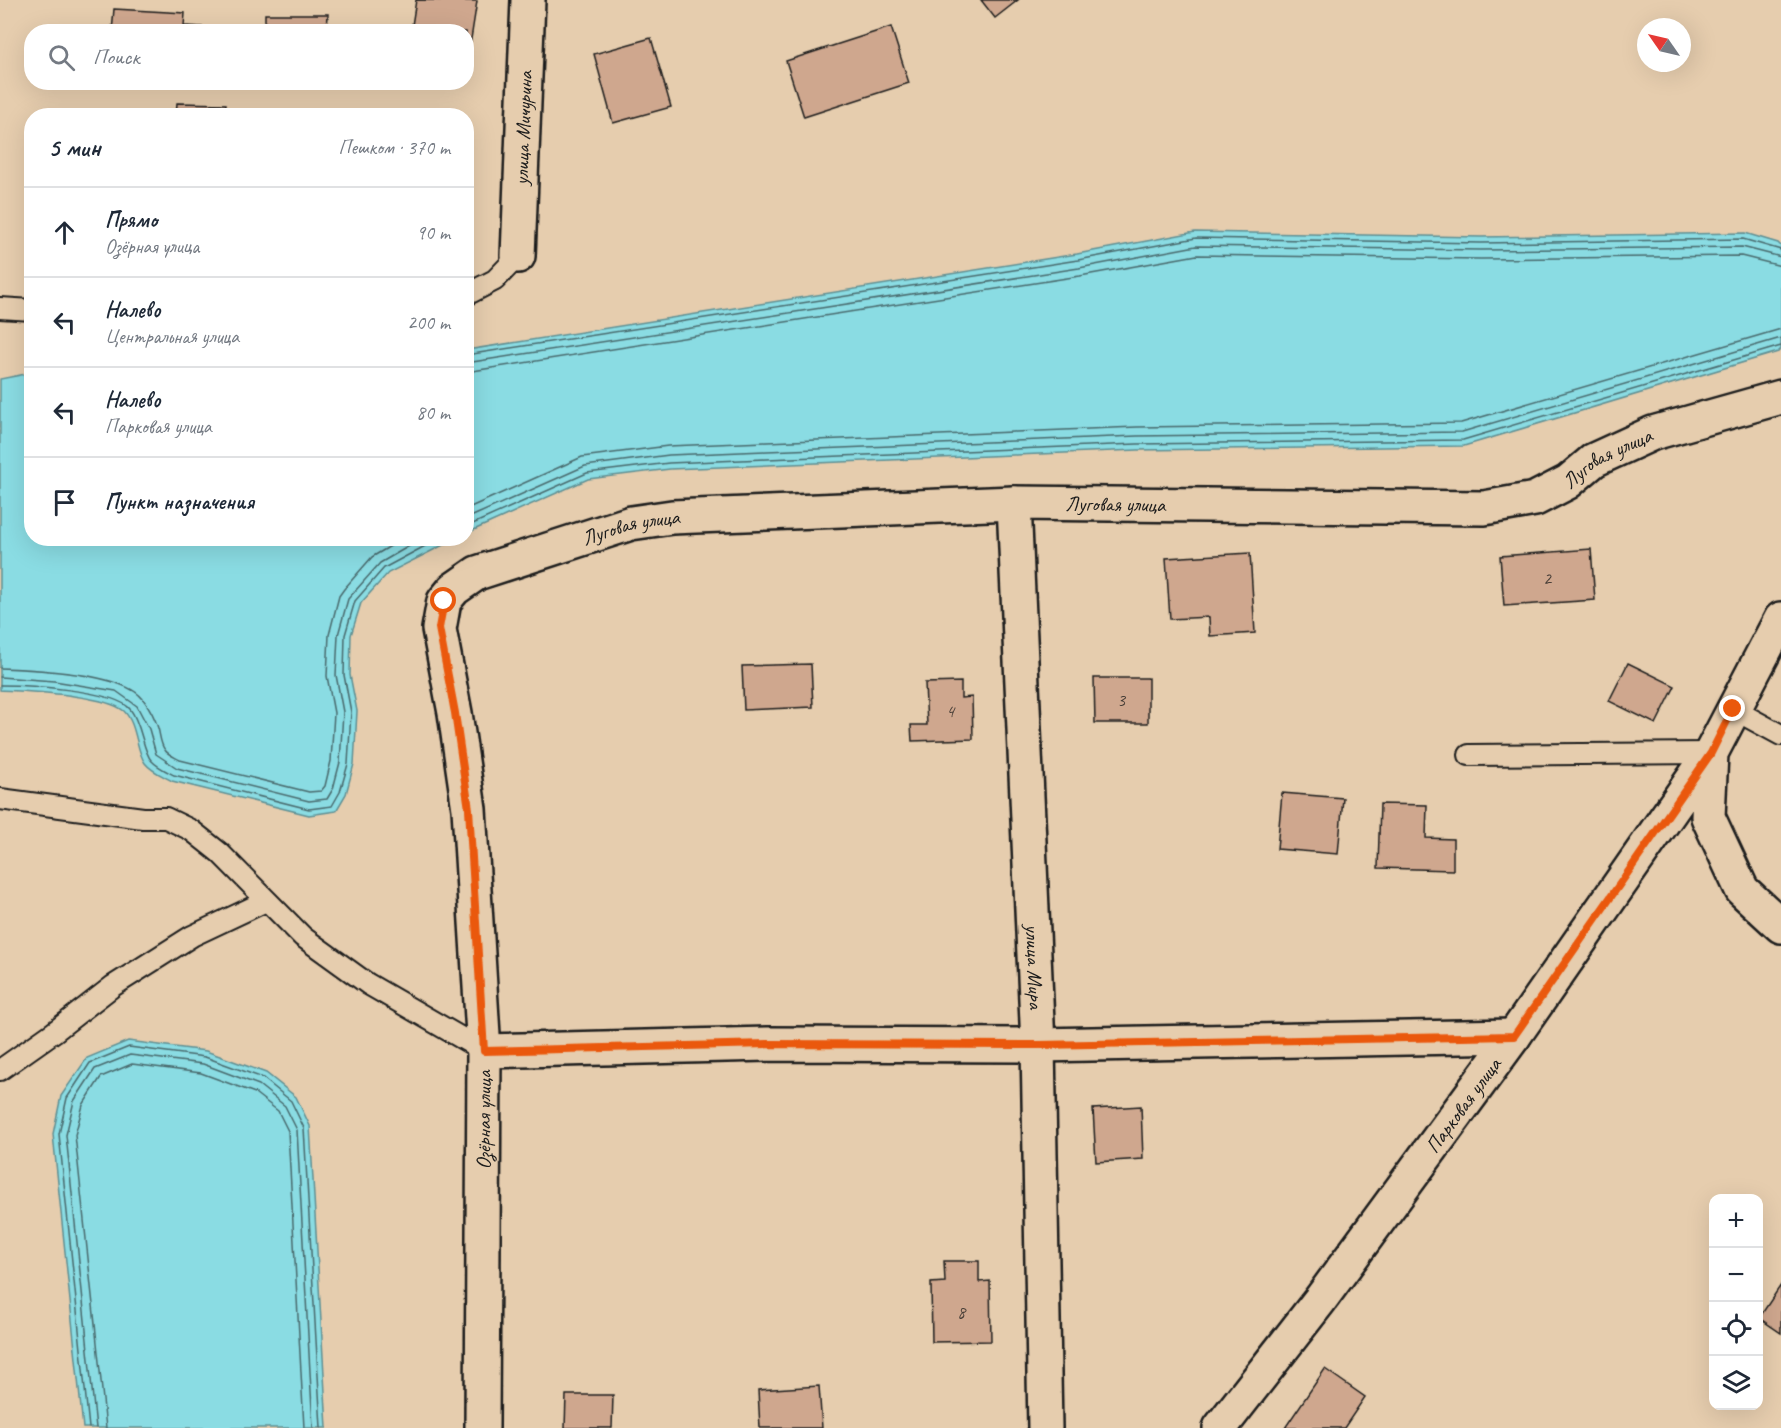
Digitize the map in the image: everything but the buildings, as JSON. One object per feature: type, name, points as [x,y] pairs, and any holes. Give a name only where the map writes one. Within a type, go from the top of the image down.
[{"type":"street","name":"улица Мичурина","points":[[518,256],[528,0]]},
{"type":"street","name":"Луговая улица","points":[[444,601],[454,589],[477,573],[631,522],[672,517],[1014,503],[1484,508],[1535,499],[1568,482],[1594,460],[1653,433],[1781,397]]},
{"type":"street","name":"улица Мира","points":[[1014,503],[1038,1045],[1045,1428]]},
{"type":"street","name":"Озёрная улица","points":[[444,601],[439,628],[455,713],[469,809],[484,1051],[482,1428]]},
{"type":"street","name":"Парковая улица","points":[[1220,1428],[1320,1300],[1514,1036],[1711,753],[1781,619]]},
{"type":"street","points":[[1711,753],[1708,817],[1742,890],[1781,926]]},
{"type":"street","points":[[484,1051],[768,1044],[1038,1045],[1514,1036]]},
{"type":"lane","points":[[474,291],[495,280],[518,256]]},
{"type":"lane","points":[[0,308],[24,310]]},
{"type":"lane","points":[[1733,709],[1781,735]]},
{"type":"lane","points":[[1469,755],[1711,753]]},
{"type":"lane","points":[[0,799],[166,819],[191,830],[219,853],[266,902],[303,936],[368,984],[484,1051]]},
{"type":"lane","points":[[0,1070],[123,979],[192,936],[266,902]]},
{"type":"water","points":[[1195,232],[1481,237],[1745,233],[1778,243],[1781,246],[1781,349],[1778,352],[1464,446],[1138,450],[670,469],[588,479],[474,530],[474,349],[1077,254]]},
{"type":"water","points":[[24,374],[24,546],[441,546],[388,573],[361,603],[351,635],[350,675],[357,711],[354,764],[346,794],[336,811],[309,815],[172,781],[145,763],[132,723],[124,711],[114,705],[83,697],[0,690],[0,379]]},
{"type":"water","points":[[128,1041],[206,1051],[266,1073],[296,1097],[310,1126],[327,1428],[83,1428],[53,1134],[61,1096],[87,1058]]},
{"type":"route","points":[[444,601],[439,628],[455,713],[469,809],[484,1051],[768,1044],[1038,1045],[1514,1036],[1711,753],[1733,709]]}]
